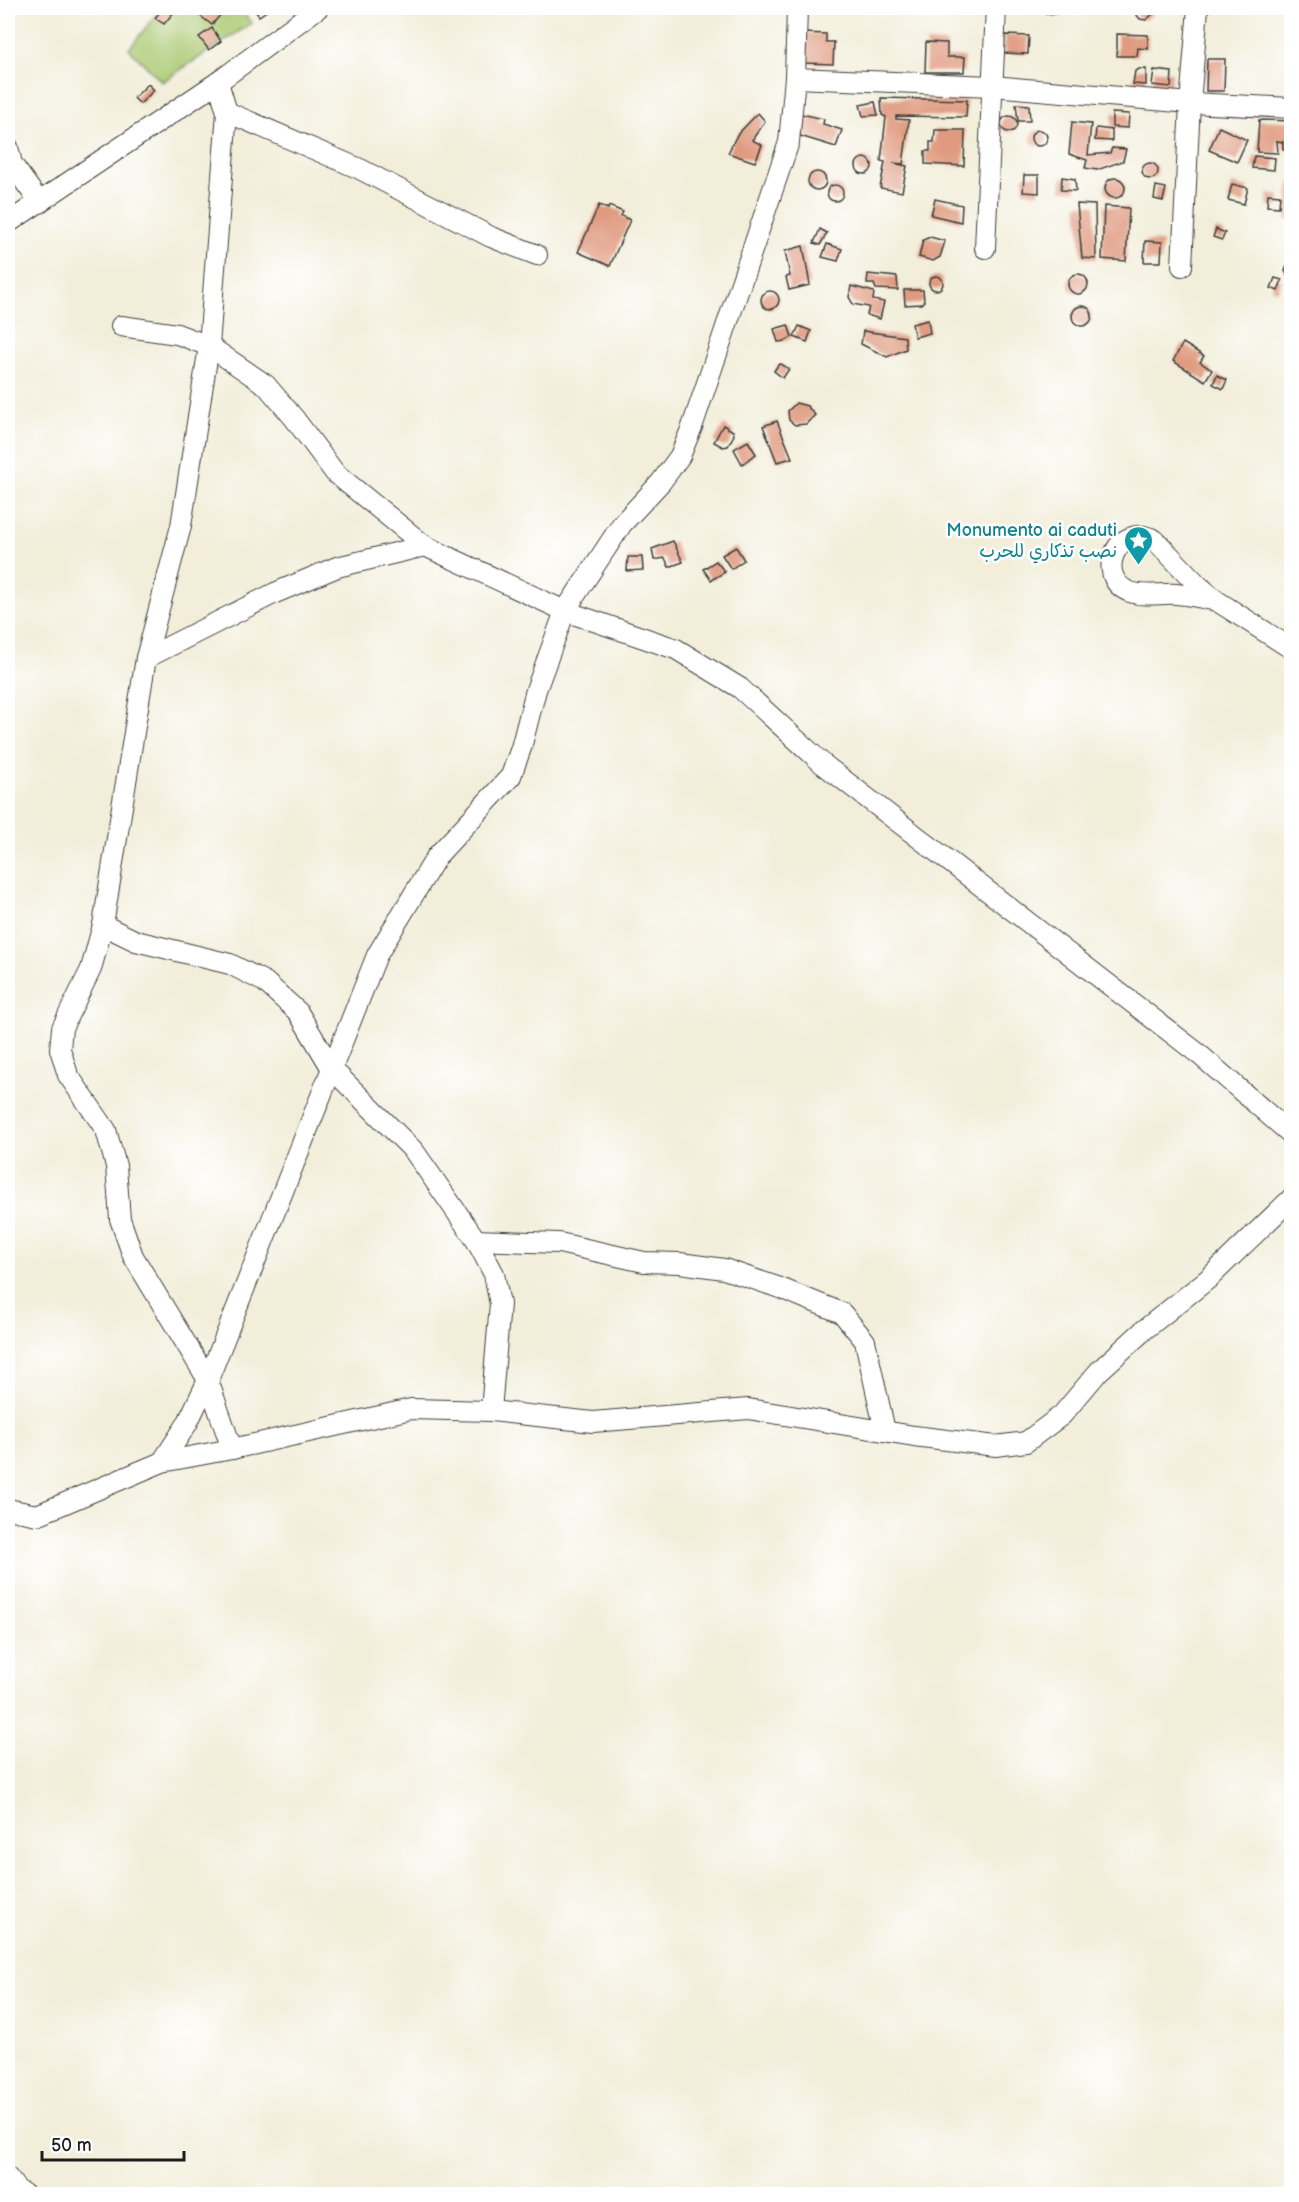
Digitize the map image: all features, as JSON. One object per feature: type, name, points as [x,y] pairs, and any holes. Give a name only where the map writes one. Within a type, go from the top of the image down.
[{"type":"street","points":[[162,1462],[187,1424],[208,1380],[377,956],[437,856],[511,776],[522,748],[536,690],[565,610],[622,524],[661,482],[680,456],[692,427],[789,142],[795,78],[797,8]]},
{"type":"street","points":[[985,248],[996,8]]},
{"type":"street","points":[[1182,266],[1190,103],[1198,8]]},
{"type":"street","points":[[8,223],[218,82],[310,10]]},
{"type":"street","points":[[795,78],[992,86],[1190,103],[1292,108]]},
{"type":"street","points":[[218,82],[227,112],[208,346],[181,526],[146,658],[103,925],[91,969],[62,1028],[60,1048],[68,1075],[106,1130],[116,1166],[120,1219],[133,1256],[208,1380],[232,1449]]},
{"type":"street","points":[[227,112],[360,169],[491,237],[537,255]]},
{"type":"street","points":[[9,158],[40,203]]},
{"type":"street","points":[[121,326],[177,334],[208,346],[266,385],[335,473],[425,546],[565,610],[676,649],[740,688],[823,764],[1200,1055],[1292,1135]]},
{"type":"street","points":[[1217,601],[1178,594],[1131,592],[1123,588],[1113,574],[1111,567],[1114,552],[1126,539],[1135,536],[1149,537],[1163,546],[1197,584],[1217,601],[1292,649]]},
{"type":"street","points":[[146,658],[275,592],[337,567],[425,546]]},
{"type":"street","points":[[103,925],[136,941],[230,964],[265,982],[298,1012],[332,1069],[414,1151],[476,1240],[494,1274],[500,1304],[491,1411]]},
{"type":"street","points":[[8,1509],[37,1515],[162,1462],[232,1449],[411,1409],[491,1411],[593,1422],[748,1408],[885,1431],[996,1446],[1026,1442],[1062,1415],[1099,1371],[1144,1330],[1208,1279],[1292,1198]]},
{"type":"street","points":[[476,1240],[559,1243],[644,1262],[680,1263],[724,1269],[842,1313],[865,1341],[885,1431]]},
{"type":"street","points":[[8,2178],[16,2189],[24,2194]]},
{"type":"green space","points":[[161,8],[238,8],[252,23],[162,82],[129,49]]},
{"type":"building","points":[[163,8],[173,13],[164,24],[155,18]]},
{"type":"building","points":[[190,8],[223,8],[225,9],[212,25]]},
{"type":"building","points":[[253,8],[271,8],[259,16]]},
{"type":"building","points":[[1042,8],[1061,8],[1058,13],[1051,15],[1045,13]]},
{"type":"building","points":[[1082,8],[1101,8],[1097,13],[1090,14],[1084,12]]},
{"type":"building","points":[[1136,8],[1152,8],[1153,14],[1146,20],[1140,19],[1136,14]]},
{"type":"building","points":[[212,28],[221,41],[209,50],[199,37]]},
{"type":"building","points":[[804,33],[826,34],[826,42],[834,42],[833,64],[803,63]]},
{"type":"building","points":[[1117,34],[1148,35],[1148,49],[1138,48],[1137,56],[1117,56]]},
{"type":"building","points":[[1005,35],[1029,36],[1028,54],[1004,53]]},
{"type":"building","points":[[926,42],[947,43],[947,57],[965,57],[964,72],[925,72]]},
{"type":"building","points":[[1207,59],[1225,59],[1224,91],[1206,91]]},
{"type":"building","points":[[1146,69],[1146,85],[1133,84],[1135,71]]},
{"type":"building","points":[[1154,70],[1172,72],[1171,87],[1152,85]]},
{"type":"building","points":[[148,84],[154,90],[140,104],[134,98]]},
{"type":"building","points":[[881,98],[967,100],[966,117],[896,116],[896,119],[909,120],[903,164],[893,163],[907,166],[902,192],[880,188],[885,162],[881,161],[886,117],[882,115]]},
{"type":"building","points":[[875,102],[878,115],[863,116],[860,105]]},
{"type":"building","points":[[1016,104],[1029,105],[1030,121],[1018,121]]},
{"type":"building","points":[[758,113],[765,121],[752,140],[762,145],[755,162],[728,153],[737,135]]},
{"type":"building","points":[[1112,113],[1129,114],[1128,128],[1112,127]]},
{"type":"building","points":[[801,114],[824,119],[823,124],[842,130],[836,147],[800,136]]},
{"type":"building","points":[[1009,116],[1017,124],[1009,132],[1001,124]]},
{"type":"building","points":[[1259,120],[1292,121],[1292,149],[1283,149],[1283,142],[1277,141],[1278,153],[1257,152]]},
{"type":"building","points":[[1072,122],[1091,124],[1088,155],[1110,153],[1112,148],[1126,149],[1123,161],[1097,170],[1085,168],[1087,160],[1069,154]]},
{"type":"building","points":[[1219,127],[1247,140],[1237,162],[1209,150]]},
{"type":"building","points":[[1096,128],[1112,130],[1112,141],[1095,140]]},
{"type":"building","points":[[935,130],[965,130],[964,166],[925,164],[925,151],[930,151],[930,142],[934,142]]},
{"type":"building","points":[[1039,130],[1045,132],[1047,138],[1045,144],[1039,146],[1033,144],[1031,138],[1033,132]]},
{"type":"building","points":[[1254,156],[1275,158],[1274,170],[1252,168]]},
{"type":"building","points":[[861,158],[867,158],[872,166],[870,172],[861,174],[856,169],[856,163]]},
{"type":"building","points":[[1147,163],[1153,163],[1158,171],[1156,177],[1147,179],[1142,174],[1142,168]]},
{"type":"building","points":[[817,172],[823,175],[826,181],[823,187],[817,190],[811,187],[808,181],[811,175]]},
{"type":"building","points":[[1024,175],[1039,175],[1039,193],[1023,192]]},
{"type":"building","points":[[1062,177],[1075,179],[1076,191],[1061,190]]},
{"type":"building","points":[[1111,178],[1119,178],[1125,184],[1125,192],[1119,198],[1111,198],[1105,192],[1105,184]]},
{"type":"building","points":[[1290,179],[1292,179],[1292,220],[1286,220]]},
{"type":"building","points":[[1232,184],[1248,188],[1244,204],[1228,200]]},
{"type":"building","points":[[835,185],[841,187],[843,193],[841,199],[835,201],[829,199],[827,193],[829,187]]},
{"type":"building","points":[[1156,186],[1166,188],[1163,201],[1154,199]]},
{"type":"building","points":[[1268,194],[1280,195],[1279,207],[1267,206]]},
{"type":"building","points":[[935,199],[962,205],[961,222],[931,215]]},
{"type":"building","points":[[1077,204],[1095,205],[1096,259],[1082,258]]},
{"type":"building","points":[[599,205],[608,209],[609,206],[623,212],[621,216],[630,220],[610,266],[578,252]]},
{"type":"building","points":[[1104,206],[1129,208],[1126,261],[1102,259]]},
{"type":"building","points":[[820,229],[827,233],[820,245],[814,243]]},
{"type":"building","points":[[1216,229],[1225,233],[1222,240],[1213,237]]},
{"type":"building","points":[[930,237],[945,241],[940,257],[933,261],[919,257],[923,240]]},
{"type":"building","points":[[1145,241],[1162,242],[1161,262],[1144,262]]},
{"type":"building","points":[[827,244],[842,249],[838,261],[822,257]]},
{"type":"building","points":[[803,246],[810,285],[789,290],[786,277],[790,276],[785,251]]},
{"type":"building","points":[[1292,264],[1292,278],[1285,271],[1287,266]]},
{"type":"building","points":[[868,274],[897,277],[898,290],[876,289],[874,284],[867,284]]},
{"type":"building","points":[[1078,274],[1085,277],[1088,284],[1085,291],[1078,294],[1071,291],[1068,284],[1071,277]]},
{"type":"building","points":[[936,276],[941,278],[943,283],[941,288],[936,290],[931,288],[929,283],[931,278]]},
{"type":"building","points":[[1275,278],[1282,280],[1278,291],[1271,288]]},
{"type":"building","points":[[851,286],[874,292],[873,300],[884,302],[880,319],[867,315],[869,307],[853,304],[849,297]]},
{"type":"building","points":[[904,290],[923,290],[924,301],[921,304],[905,305]]},
{"type":"building","points":[[766,291],[774,291],[779,296],[777,307],[766,309],[761,304],[761,296]]},
{"type":"building","points":[[1078,306],[1086,306],[1092,312],[1092,320],[1086,326],[1078,326],[1072,320],[1072,312]]},
{"type":"building","points":[[928,320],[930,333],[915,337],[912,324]]},
{"type":"building","points":[[788,325],[792,337],[778,342],[774,329]]},
{"type":"building","points":[[799,326],[811,331],[807,342],[794,337]]},
{"type":"building","points":[[863,331],[905,337],[906,349],[887,357],[861,344]]},
{"type":"building","points":[[1183,343],[1204,356],[1200,362],[1212,370],[1205,381],[1173,361]]},
{"type":"building","points":[[781,364],[789,369],[783,378],[774,371]]},
{"type":"building","points":[[1217,375],[1227,380],[1223,389],[1213,384]]},
{"type":"building","points":[[796,403],[807,406],[815,415],[806,424],[795,425],[789,420],[788,411]]},
{"type":"building","points":[[777,421],[792,458],[777,462],[763,426]]},
{"type":"building","points":[[723,425],[733,431],[734,435],[728,446],[723,447],[714,442]]},
{"type":"building","points":[[748,441],[756,454],[742,464],[734,449]]},
{"type":"building","points":[[673,541],[683,562],[669,567],[665,558],[654,560],[652,549]]},
{"type":"building","points":[[736,547],[744,560],[731,569],[722,555]]},
{"type":"building","points":[[628,557],[642,557],[643,570],[627,571]]},
{"type":"building","points":[[716,561],[725,572],[711,580],[703,569]]},
{"type":"place","name":"Monumento ai caduti نصب تذكاري للحرب","points":[[1138,566]]}]
